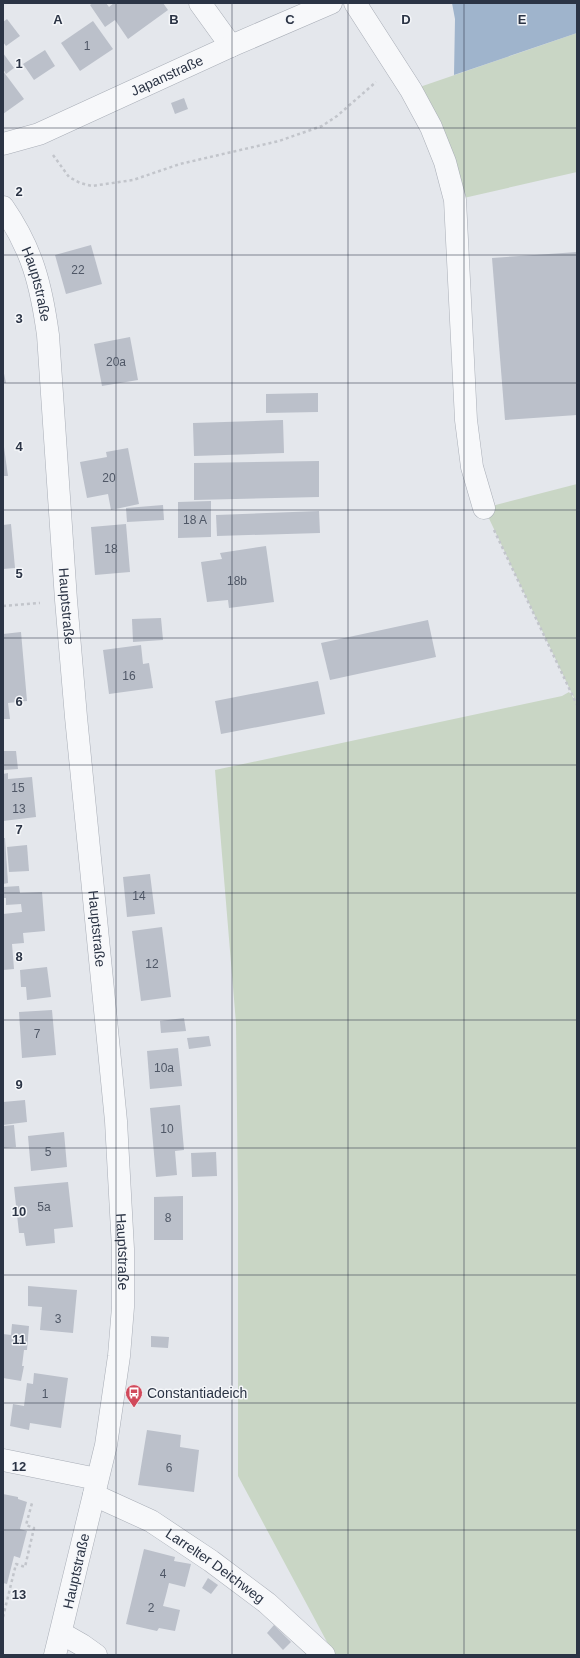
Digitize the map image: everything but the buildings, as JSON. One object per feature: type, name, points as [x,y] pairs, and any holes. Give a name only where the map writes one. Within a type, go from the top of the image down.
[{"type":"street","points":[[200,3],[231,46]]},
{"type":"street","name":"Japanstraße","points":[[3,144],[39,134],[231,46],[331,3]]},
{"type":"street","points":[[355,3],[411,90],[431,127],[445,162],[455,200],[466,420],[472,467],[484,508]]},
{"type":"street","name":"Hauptstraße","points":[[3,207],[15,224],[32,259],[44,302],[66,600],[116,1121],[123,1249],[123,1307],[119,1356],[106,1445],[55,1655]]},
{"type":"street","name":"Larrelter Deichweg","points":[[3,1460],[95,1487],[151,1521],[211,1561],[267,1602],[324,1655]]},
{"type":"street","points":[[61,1633],[82,1644],[96,1655]]},
{"type":"path","points":[[39,134],[69,177],[80,183],[92,186],[133,180],[180,164],[278,140],[322,126],[337,116],[395,66]]},
{"type":"path","points":[[484,508],[577,705]]},
{"type":"path","points":[[3,606],[66,600]]},
{"type":"path","points":[[3,1617],[16,1564],[25,1567],[34,1528],[26,1525],[32,1503]]},
{"type":"green space","points":[[577,33],[577,172],[455,200],[411,90]]},
{"type":"green space","points":[[577,484],[577,1655],[334,1655],[238,1476],[238,1202],[236,1023],[215,770],[562,696],[569,692],[575,700],[484,508]]},
{"type":"water","points":[[452,3],[577,3],[577,33],[454,75],[455,19]]},
{"type":"place","name":"Constantiadeich","points":[[134,1408]]}]
